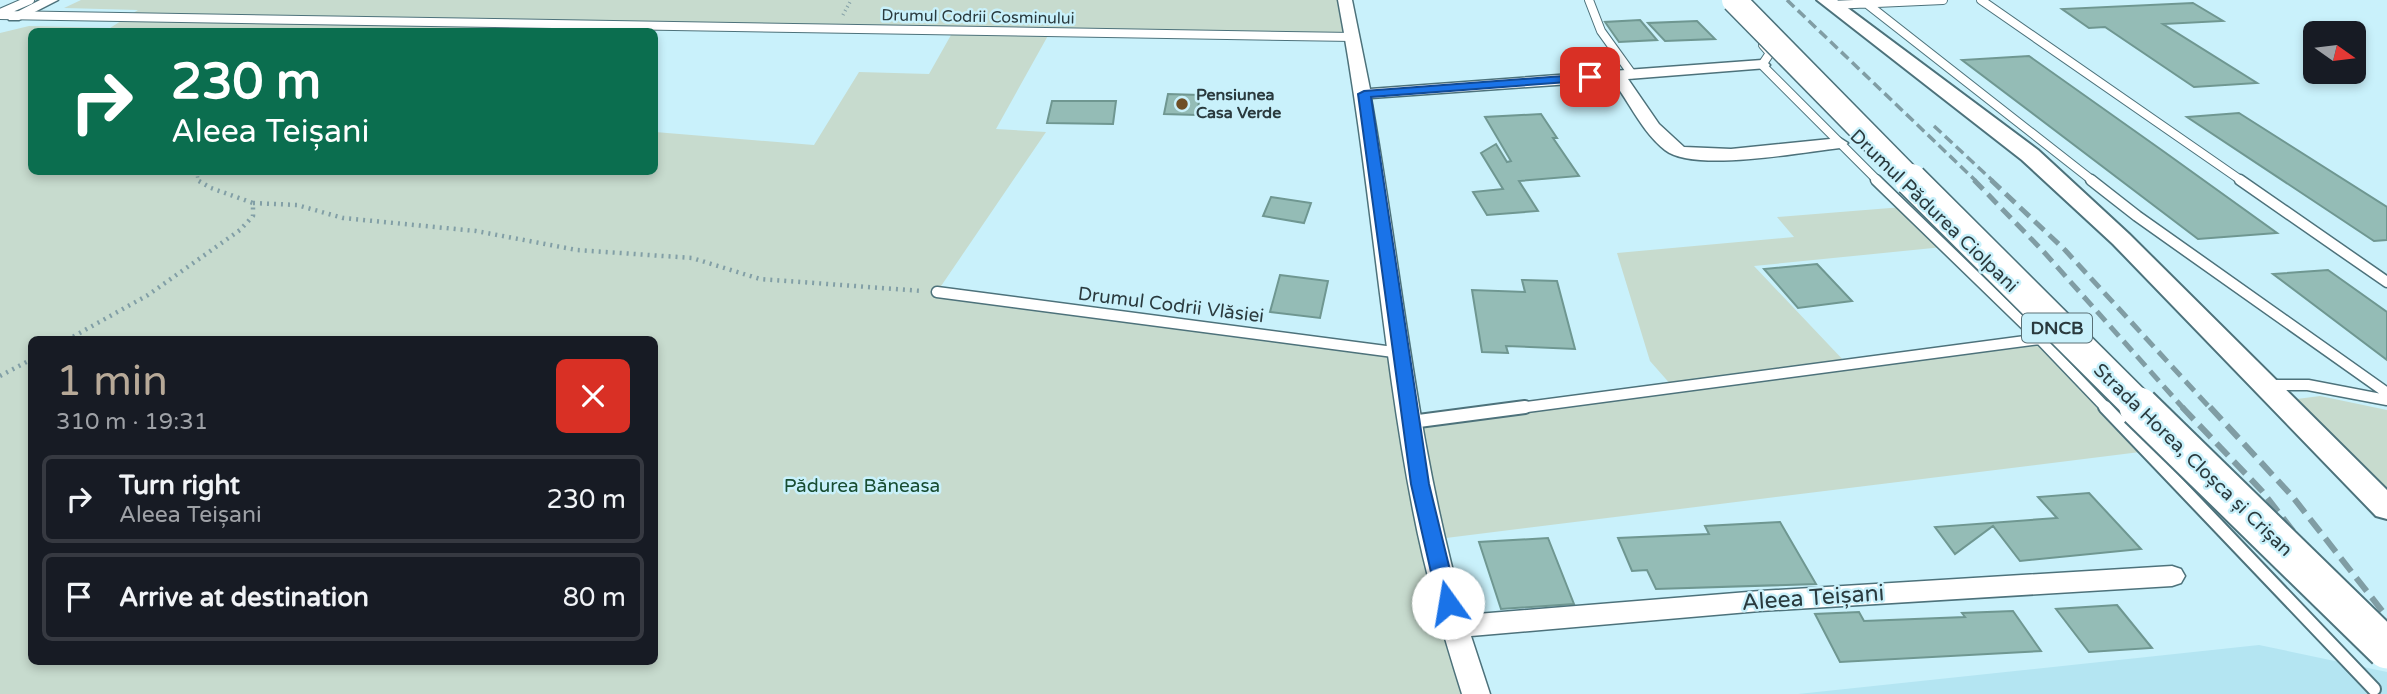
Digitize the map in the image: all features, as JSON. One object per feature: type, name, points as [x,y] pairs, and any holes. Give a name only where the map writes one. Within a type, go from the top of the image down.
[{"type":"main road","name":"Strada Horea, Cloșca și Crișan","points":[[1734,0],[2017,288],[2387,649]]},
{"type":"main road","name":"Strada Horea, Cloșca și Crișan","points":[[1754,0],[2043,287],[2387,617]]},
{"type":"street","points":[[3,17],[51,0]]},
{"type":"street","points":[[1345,0],[1364,94],[1420,484],[1454,627],[1476,694]]},
{"type":"street","points":[[1829,3],[1957,97],[2030,155],[2121,239],[2387,508]]},
{"type":"street","points":[[1364,94],[1762,65]]},
{"type":"street","points":[[1625,75],[1665,142],[1678,152],[1709,156],[1840,144]]},
{"type":"street","name":"Aleea Teișani","points":[[1454,627],[1760,601],[2172,576]]},
{"type":"lane","points":[[3,17],[30,0]]},
{"type":"lane","points":[[1589,0],[1601,31],[1625,75]]},
{"type":"lane","points":[[1720,0],[1770,53],[1762,65]]},
{"type":"lane","points":[[1829,3],[1943,0]]},
{"type":"lane","points":[[1980,0],[2387,282]]},
{"type":"lane","points":[[1866,3],[2137,216],[2387,393]]},
{"type":"lane","name":"Drumul Codrii Cosminului","points":[[3,17],[1353,37]]},
{"type":"lane","name":"Drumul Pădurea Ciolpani","points":[[1762,65],[1943,247],[2040,339],[2374,689]]},
{"type":"lane","name":"Drumul Codrii Vlăsiei","points":[[937,292],[1401,353]]},
{"type":"lane","points":[[1411,422],[2040,339]]},
{"type":"lane","points":[[2264,385],[2308,385],[2387,400]]},
{"type":"path","points":[[197,175],[197,181],[212,191],[240,196],[253,203],[298,205],[343,218],[476,231],[577,250],[692,258],[760,279],[937,292]]},
{"type":"path","points":[[74,336],[148,295],[240,230],[253,216],[253,203]]},
{"type":"path","points":[[0,376],[28,361]]},
{"type":"shaded area","points":[[2259,645],[2387,672],[2387,694],[1798,694]]},
{"type":"green space","name":"Pădurea Băneasa","points":[[81,0],[1345,0],[1353,37],[1050,32],[996,129],[1046,132],[937,292],[1401,353],[1478,694],[0,694],[0,33],[29,26],[110,28],[138,10],[64,8]]},
{"type":"green space","points":[[1903,207],[1943,247],[1754,266],[1846,363],[2040,339],[2148,451],[1446,538],[1422,420],[1672,386],[1650,361],[1617,253],[1794,237],[1777,217]]},
{"type":"green space","points":[[2320,396],[2387,410],[2387,490],[2297,399]]},
{"type":"building","points":[[2193,3],[2223,21],[2163,24],[2257,83],[2194,87],[2105,27],[2089,28],[2062,9]]},
{"type":"building","points":[[1640,20],[1657,40],[1619,42],[1605,22]]},
{"type":"building","points":[[1697,21],[1715,39],[1665,41],[1648,23]]},
{"type":"building","points":[[2029,56],[2277,233],[2198,239],[1962,60]]},
{"type":"building","name":"Pensiunea Casa Verde","points":[[1168,94],[1200,95],[1197,115],[1164,114]]},
{"type":"building","points":[[1052,101],[1116,101],[1113,124],[1047,123]]},
{"type":"building","points":[[2239,113],[2387,207],[2387,240],[2374,241],[2187,117]]},
{"type":"building","points":[[1541,114],[1557,138],[1553,138],[1579,176],[1519,181],[1538,211],[1487,215],[1473,192],[1503,189],[1481,153],[1496,144],[1507,162],[1511,161],[1485,117]]},
{"type":"building","points":[[1271,197],[1311,203],[1304,223],[1263,216]]},
{"type":"building","points":[[1817,264],[1852,301],[1798,308],[1764,269]]},
{"type":"building","points":[[2328,270],[2387,312],[2387,360],[2273,274]]},
{"type":"building","points":[[1280,275],[1328,281],[1320,318],[1270,312]]},
{"type":"building","points":[[1522,280],[1557,281],[1575,349],[1506,346],[1508,353],[1482,352],[1472,290],[1525,292]]},
{"type":"building","points":[[2089,493],[2141,549],[2020,561],[1993,526],[1955,554],[1935,527],[2057,518],[2038,497]]},
{"type":"building","points":[[1780,522],[1816,584],[1656,589],[1647,570],[1632,571],[1618,538],[1709,534],[1705,526]]},
{"type":"building","points":[[1548,538],[1574,604],[1501,609],[1479,542]]},
{"type":"building","points":[[2117,605],[2152,648],[2089,652],[2056,609]]},
{"type":"building","points":[[2013,611],[2041,651],[1840,662],[1815,614],[1859,612],[1864,621],[1965,617],[1962,613]]},
{"type":"railway","points":[[1787,0],[1976,181]]},
{"type":"railway","points":[[1934,126],[1993,181]]},
{"type":"railway","points":[[1974,180],[2043,251],[2184,409]]},
{"type":"railway","points":[[1991,180],[2065,250],[2211,409]]},
{"type":"railway","points":[[2182,407],[2262,491],[2387,652]]},
{"type":"railway","points":[[2210,407],[2292,496],[2387,617]]},
{"type":"place","name":"Pensiunea Casa Verde","points":[[1182,104]]},
{"type":"route","points":[[1448,603],[1420,484],[1364,94],[1590,77]]}]
